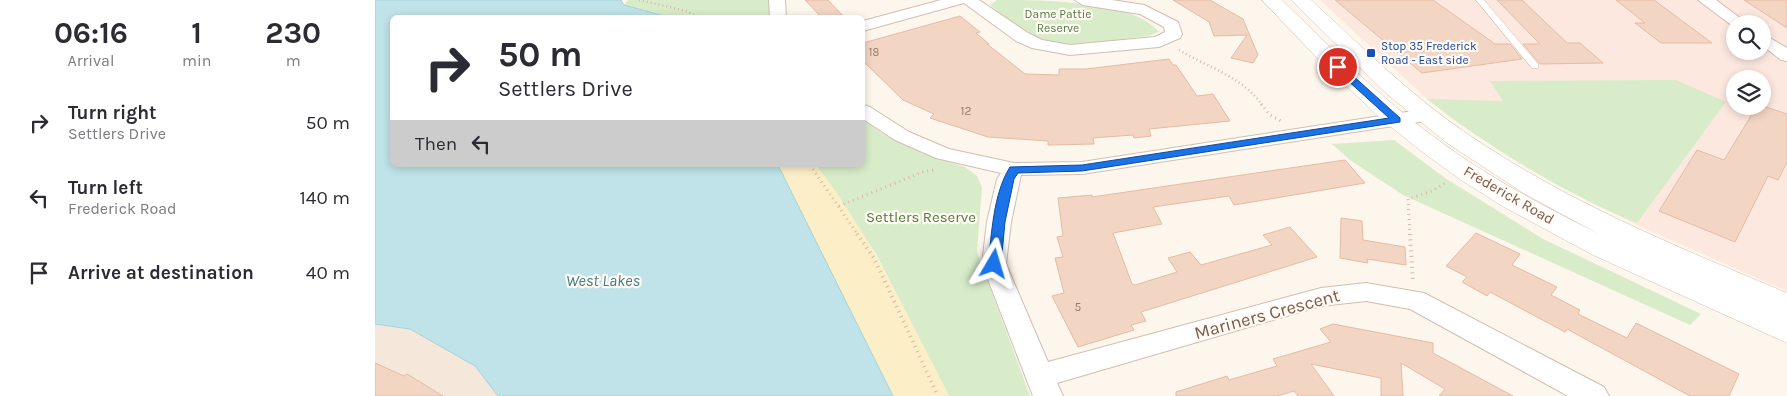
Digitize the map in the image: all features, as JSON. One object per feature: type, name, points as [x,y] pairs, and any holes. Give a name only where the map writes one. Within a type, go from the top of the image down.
[{"type":"main road","name":"Frederick Road","points":[[1271,0],[1338,67],[1396,120],[1459,166],[1522,204],[1641,264],[1787,330]]},
{"type":"main road","name":"Frederick Road","points":[[1300,0],[1426,115],[1482,155],[1544,193],[1619,232],[1787,306]]},
{"type":"street","points":[[777,0],[777,15]]},
{"type":"street","points":[[865,25],[959,0]]},
{"type":"street","points":[[969,0],[1022,37],[1038,44],[1062,49],[1070,50],[1163,40],[1175,34],[1172,25],[1144,10],[1083,0]]},
{"type":"street","points":[[1707,0],[1728,15]]},
{"type":"street","points":[[1771,45],[1787,56]]},
{"type":"street","points":[[865,111],[902,136],[943,154],[1014,170],[1082,168],[1426,115]]},
{"type":"street","name":"Mariners Crescent","points":[[1014,170],[1008,179],[999,222],[994,264],[1044,386],[1342,292],[1366,292],[1415,300],[1594,396]]},
{"type":"lane","points":[[1480,0],[1535,66]]},
{"type":"path","points":[[639,0],[646,4],[689,12],[695,15]]},
{"type":"path","points":[[1163,40],[1222,72],[1254,95],[1265,112],[1307,134]]},
{"type":"path","points":[[811,167],[874,258],[938,396]]},
{"type":"path","points":[[839,206],[873,194],[925,171],[940,169]]},
{"type":"path","points":[[1415,300],[1408,199],[1432,191],[1452,179]]},
{"type":"shaded area","points":[[1320,0],[1787,0],[1787,291],[1637,225],[1528,168],[1456,122],[1427,99]]},
{"type":"shaded area","points":[[375,324],[410,329],[475,366],[498,396],[375,396]]},
{"type":"green space","points":[[628,0],[770,0],[770,15],[662,15],[624,5]]},
{"type":"green space","name":"Dame Pattie Reserve","points":[[997,0],[1036,0],[1107,8],[1147,21],[1159,32],[1148,36],[1088,44],[1058,43],[1030,35],[1020,29],[990,5]]},
{"type":"green space","points":[[1676,80],[1726,102],[1637,223],[1581,197],[1527,168],[1476,135],[1427,99],[1503,101],[1490,81]]},
{"type":"green space","name":"Settlers Reserve","points":[[865,120],[882,133],[926,155],[965,167],[977,176],[982,187],[977,252],[1030,396],[949,396],[876,254],[817,167],[865,167]]},
{"type":"green space","points":[[1394,140],[1445,178],[1543,239],[1701,314],[1690,325],[1403,195],[1350,160],[1332,144]]},
{"type":"sand","points":[[779,167],[817,167],[854,220],[888,277],[949,396],[893,396]]},
{"type":"water","name":"West Lakes","points":[[375,0],[621,0],[624,5],[661,15],[390,15],[390,167],[779,167],[893,396],[498,396],[475,366],[410,329],[375,324]]},
{"type":"building","points":[[805,0],[828,0],[842,15],[819,15]]},
{"type":"building","points":[[1173,0],[1210,0],[1243,19],[1258,55],[1253,63],[1231,58],[1247,35],[1214,36],[1209,22]]},
{"type":"building","points":[[1335,0],[1433,0],[1495,44],[1510,44],[1522,59],[1422,73]]},
{"type":"building","points":[[1497,0],[1522,0],[1567,43],[1580,43],[1603,63],[1540,64],[1523,44],[1540,44]]},
{"type":"building","points":[[1616,0],[1654,0],[1712,43],[1661,43],[1635,23],[1645,23]]},
{"type":"building","points":[[1744,0],[1787,0],[1787,28],[1771,18],[1771,15],[1767,15]]},
{"type":"building","points":[[960,16],[980,32],[976,33],[989,44],[987,44],[1025,74],[1059,75],[1059,69],[1086,69],[1169,59],[1173,65],[1176,65],[1197,96],[1213,94],[1230,121],[1149,129],[1151,136],[1134,138],[1133,135],[1093,138],[1094,144],[1048,145],[1048,141],[988,137],[930,118],[934,114],[903,100],[865,63],[865,42]]},
{"type":"building","points":[[1771,109],[1787,114],[1787,162],[1778,180],[1768,176],[1735,242],[1659,211],[1697,150],[1724,160],[1752,115],[1771,115]]},
{"type":"building","points":[[1345,160],[1365,183],[1234,205],[1229,196],[1153,207],[1162,224],[1113,233],[1132,284],[1135,285],[1177,272],[1168,258],[1190,252],[1201,265],[1272,245],[1263,235],[1290,227],[1317,257],[1141,312],[1146,321],[1131,325],[1134,330],[1078,347],[1052,296],[1064,293],[1055,258],[1063,257],[1057,237],[1063,236],[1058,198],[1092,195],[1092,197]]},
{"type":"building","points":[[1341,218],[1362,221],[1363,240],[1405,247],[1406,265],[1367,259],[1368,263],[1340,258]]},
{"type":"building","points":[[1476,233],[1520,254],[1512,265],[1557,287],[1551,295],[1580,310],[1578,314],[1627,338],[1636,323],[1739,374],[1729,396],[1690,396],[1567,329],[1565,332],[1490,292],[1487,296],[1462,282],[1467,277],[1446,266]]},
{"type":"building","points":[[1333,324],[1433,343],[1433,353],[1513,396],[1439,396],[1445,389],[1401,363],[1403,396],[1381,396],[1381,378],[1311,364],[1334,396],[1298,396],[1294,391],[1277,396],[1176,396],[1176,392],[1227,376],[1229,380],[1277,366],[1273,359],[1331,342],[1320,329]]},
{"type":"building","points":[[375,363],[404,376],[407,374],[443,396],[375,396]]},
{"type":"place","name":"Stop 35 Frederick Road - East side","points":[[1371,53]]},
{"type":"route","points":[[994,264],[999,222],[1008,179],[1014,170],[1082,168],[1396,120],[1338,67]]}]
